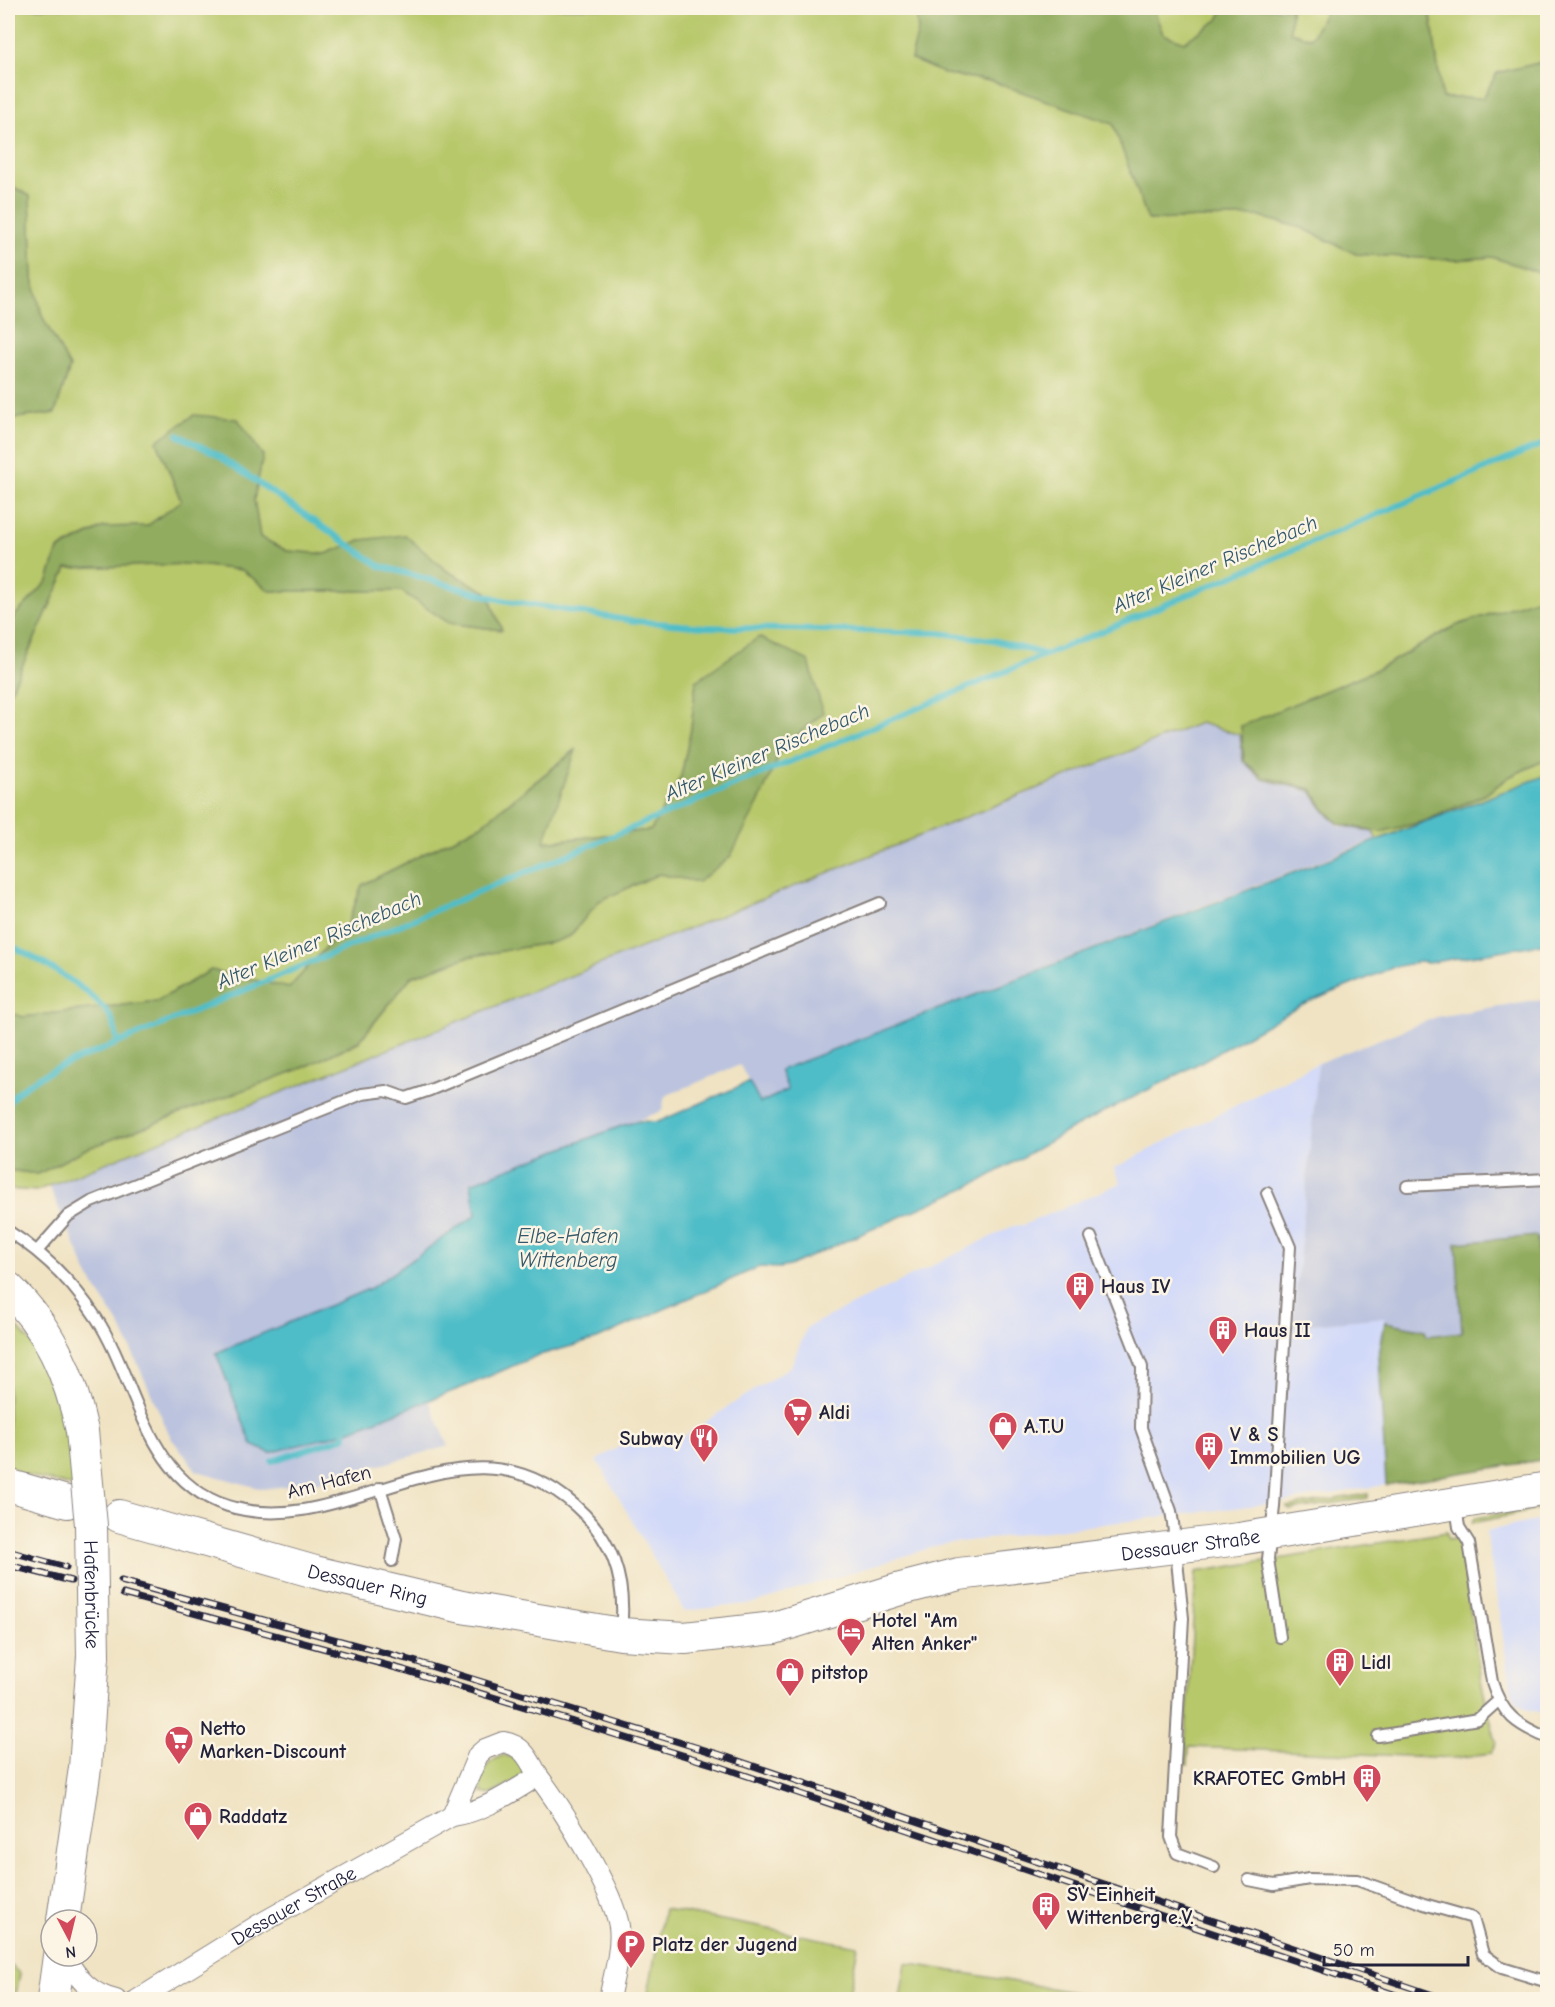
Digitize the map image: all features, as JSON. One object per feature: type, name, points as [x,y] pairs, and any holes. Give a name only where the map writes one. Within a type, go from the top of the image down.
[{"type":"main road","name":"Hafenbrücke","points":[[8,1288],[33,1315],[57,1352],[71,1385],[82,1431],[91,1525],[93,1656],[85,1768],[65,1908]]},
{"type":"main road","points":[[8,1485],[67,1502]]},
{"type":"main road","name":"Dessauer Straße","points":[[621,1634],[664,1638],[730,1635],[774,1628],[908,1586],[959,1574],[1270,1534],[1548,1488]]},
{"type":"main road","name":"Dessauer Ring","points":[[119,1516],[265,1559],[412,1596],[555,1625],[621,1634]]},
{"type":"main road","points":[[52,2000],[57,1968]]},
{"type":"street","points":[[452,1815],[478,1755],[494,1744],[503,1742],[518,1746],[552,1795],[615,1907],[619,1929],[609,2000]]},
{"type":"street","name":"Dessauer Straße","points":[[137,2000],[240,1936],[452,1815],[467,1814],[538,1776]]},
{"type":"street","points":[[73,1968],[89,1989],[102,1997],[116,2000]]},
{"type":"lane","points":[[38,1250],[68,1216],[91,1202],[362,1094],[386,1091],[406,1098],[430,1090],[880,903]]},
{"type":"lane","points":[[1407,1186],[1548,1179]]},
{"type":"lane","points":[[1266,1193],[1290,1247],[1268,1558],[1280,1637]]},
{"type":"lane","name":"Am Hafen","points":[[8,1231],[38,1250],[69,1283],[98,1320],[122,1366],[142,1420],[160,1453],[182,1478],[207,1498],[252,1512],[276,1513],[321,1506],[447,1470],[478,1468],[520,1474],[546,1483],[570,1499],[595,1526],[611,1550],[616,1561],[621,1587],[621,1634]]},
{"type":"lane","points":[[1091,1238],[1142,1367],[1141,1428],[1172,1511],[1183,1618],[1172,1837],[1177,1853],[1214,1867]]},
{"type":"lane","points":[[380,1488],[396,1539],[392,1561]]},
{"type":"lane","points":[[1455,1504],[1459,1527],[1469,1543],[1497,1701],[1509,1717],[1548,1738]]},
{"type":"lane","points":[[1378,1736],[1478,1719],[1497,1701]]},
{"type":"lane","points":[[1249,1880],[1274,1884],[1309,1879],[1357,1880],[1424,1904],[1473,1918],[1483,1954],[1502,1968],[1548,1982]]},
{"type":"shaded area","points":[[1200,724],[1240,735],[1243,761],[1262,779],[1311,791],[1322,809],[1339,826],[1373,832],[1376,839],[786,1067],[792,1088],[759,1103],[740,1065],[665,1096],[662,1111],[472,1183],[477,1214],[371,1288],[216,1353],[252,1445],[270,1453],[426,1394],[449,1446],[315,1483],[262,1489],[197,1471],[171,1438],[121,1327],[90,1279],[49,1186]]},
{"type":"shaded area","points":[[1547,1000],[1547,1459],[1386,1485],[1379,1355],[1385,1317],[1293,1326],[1318,1063],[1437,1017],[1528,1001]]},
{"type":"shaded area","points":[[1318,1063],[1293,1326],[1385,1317],[1379,1355],[1386,1485],[1283,1502],[943,1544],[755,1603],[684,1611],[597,1460],[627,1442],[670,1445],[791,1366],[807,1327],[1013,1226],[1023,1225],[1121,1183],[1114,1168]]},
{"type":"shaded area","points":[[1548,1519],[1547,1714],[1528,1710],[1517,1703],[1512,1694],[1486,1531]]},
{"type":"green space","points":[[8,8],[916,8],[918,31],[911,59],[945,74],[991,81],[1113,124],[1148,220],[1257,216],[1302,228],[1356,254],[1455,260],[1492,257],[1547,275],[1547,595],[1455,626],[1380,668],[1241,726],[1289,785],[1312,789],[1324,809],[1486,794],[1509,777],[1547,759],[1547,775],[1377,840],[1373,832],[1342,825],[1330,817],[1324,810],[1311,791],[1262,779],[1243,761],[1240,735],[1200,723],[36,1191],[8,1189],[8,1170],[38,1174],[86,1149],[305,1067],[359,1042],[411,977],[467,957],[554,942],[570,936],[599,901],[659,874],[698,882],[758,804],[782,748],[823,713],[696,681],[691,729],[681,776],[651,830],[543,842],[575,750],[481,825],[362,885],[348,923],[289,988],[211,970],[157,1001],[23,1017],[8,1012],[8,697],[67,568],[188,564],[242,570],[270,591],[401,591],[449,623],[502,630],[487,592],[447,571],[427,555],[361,540],[326,554],[287,551],[260,537],[254,499],[263,455],[157,441],[181,501],[147,526],[104,527],[58,549],[48,581],[8,623],[8,419],[55,413],[70,367],[42,316],[33,279],[30,196],[8,184]]},
{"type":"green space","points":[[916,8],[1153,8],[1163,34],[1184,42],[1218,20],[1224,8],[1291,8],[1290,32],[1311,38],[1327,8],[1430,8],[1442,98],[1483,98],[1497,73],[1547,61],[1547,275],[1492,257],[1455,260],[1356,254],[1302,228],[1257,216],[1148,220],[1113,124],[991,81],[945,74],[911,59],[918,31]]},
{"type":"green space","points":[[1153,8],[1224,8],[1218,20],[1185,42],[1163,34]]},
{"type":"green space","points":[[1291,8],[1327,8],[1312,38],[1290,33]]},
{"type":"green space","points":[[1430,8],[1547,8],[1547,61],[1497,73],[1483,98],[1442,98]]},
{"type":"green space","points":[[8,184],[30,196],[33,279],[42,316],[70,367],[55,413],[8,419]]},
{"type":"green space","points":[[194,415],[238,419],[263,456],[254,499],[260,537],[287,551],[326,554],[361,540],[405,535],[447,571],[487,592],[502,630],[449,623],[401,591],[270,591],[242,570],[188,564],[67,568],[8,697],[8,623],[48,581],[58,550],[104,527],[147,526],[181,501],[157,441]]},
{"type":"green space","points":[[1547,595],[1547,759],[1509,777],[1486,794],[1425,821],[1381,832],[1339,824],[1324,809],[1312,789],[1263,777],[1244,761],[1241,726],[1380,668],[1455,626]]},
{"type":"green space","points":[[759,637],[809,661],[823,713],[782,748],[758,804],[730,857],[698,882],[659,874],[599,901],[570,936],[554,942],[467,957],[411,977],[359,1041],[305,1067],[86,1149],[38,1174],[8,1170],[8,1012],[23,1017],[157,1001],[211,970],[289,988],[348,923],[362,885],[481,825],[576,750],[544,842],[651,830],[681,776],[691,729],[696,681]]},
{"type":"green space","points":[[1537,1236],[1547,1360],[1547,1459],[1386,1485],[1379,1355],[1385,1322],[1425,1330],[1427,1336],[1462,1332],[1456,1243]]},
{"type":"green space","points":[[8,1317],[34,1346],[57,1400],[65,1431],[72,1434],[80,1488],[8,1471]]},
{"type":"green space","points":[[1368,1494],[1368,1498],[1290,1510],[1287,1507]]},
{"type":"green space","points":[[1547,1506],[1547,1508],[1472,1523],[1474,1518]]},
{"type":"green space","points":[[1447,1532],[1448,1539],[1459,1537],[1481,1681],[1496,1742],[1491,1753],[1456,1758],[1189,1747],[1188,1765],[1184,1765],[1196,1572]]},
{"type":"green space","points":[[504,1755],[518,1759],[524,1767],[521,1778],[490,1795],[482,1793],[481,1780],[484,1769],[492,1761]]},
{"type":"green space","points":[[664,1909],[858,1946],[848,1999],[647,1999]]},
{"type":"green space","points":[[8,1963],[20,1974],[15,1999],[8,1999]]},
{"type":"green space","points":[[906,1963],[1091,1995],[1090,1999],[900,1999]]},
{"type":"water","name":"Elbe-Hafen Wittenberg","points":[[1547,775],[1547,943],[1394,967],[1300,1006],[1183,1072],[1071,1129],[981,1181],[789,1266],[759,1267],[597,1339],[536,1356],[469,1385],[343,1433],[270,1453],[252,1445],[216,1353],[371,1288],[476,1215],[471,1183],[624,1125],[639,1121],[658,1122],[749,1082],[760,1103],[788,1090],[780,1070]]},
{"type":"waterway","points":[[178,435],[216,454],[380,566],[502,600],[634,621],[705,627],[939,633],[993,640],[1044,654]]},
{"type":"waterway","name":"Alter Kleiner Rischebach","points":[[8,1104],[28,1084],[74,1061],[1136,617],[1548,442]]},
{"type":"waterway","points":[[8,944],[65,977],[94,999],[112,1020],[118,1043]]},
{"type":"waterway","points":[[272,1461],[345,1437],[344,1430]]},
{"type":"railway","points":[[8,1551],[66,1567]]},
{"type":"railway","points":[[8,1565],[71,1581]]},
{"type":"railway","points":[[121,1581],[407,1659],[718,1754],[1448,2000]]},
{"type":"railway","points":[[123,1594],[404,1670],[715,1765],[1411,2000]]},
{"type":"place","name":"Haus IV","points":[[1080,1312]]},
{"type":"place","name":"Haus II","points":[[1223,1356]]},
{"type":"place","name":"Aldi","points":[[798,1438]]},
{"type":"place","name":"A.T.U","points":[[1003,1452]]},
{"type":"place","name":"Subway","points":[[704,1464]]},
{"type":"place","name":"V & S Immobilien UG","points":[[1209,1472]]},
{"type":"place","name":"Hotel \"Am Alten Anker\"","points":[[851,1658]]},
{"type":"place","name":"Lidl","points":[[1340,1688]]},
{"type":"place","name":"pitstop","points":[[790,1698]]},
{"type":"place","name":"Netto Marken-Discount","points":[[179,1766]]},
{"type":"place","name":"KRAFOTEC GmbH","points":[[1367,1804]]},
{"type":"place","name":"Raddatz","points":[[198,1842]]},
{"type":"place","name":"SV Einheit Wittenberg e.V.","points":[[1046,1932]]},
{"type":"place","name":"Platz der Jugend","points":[[631,1970]]}]
